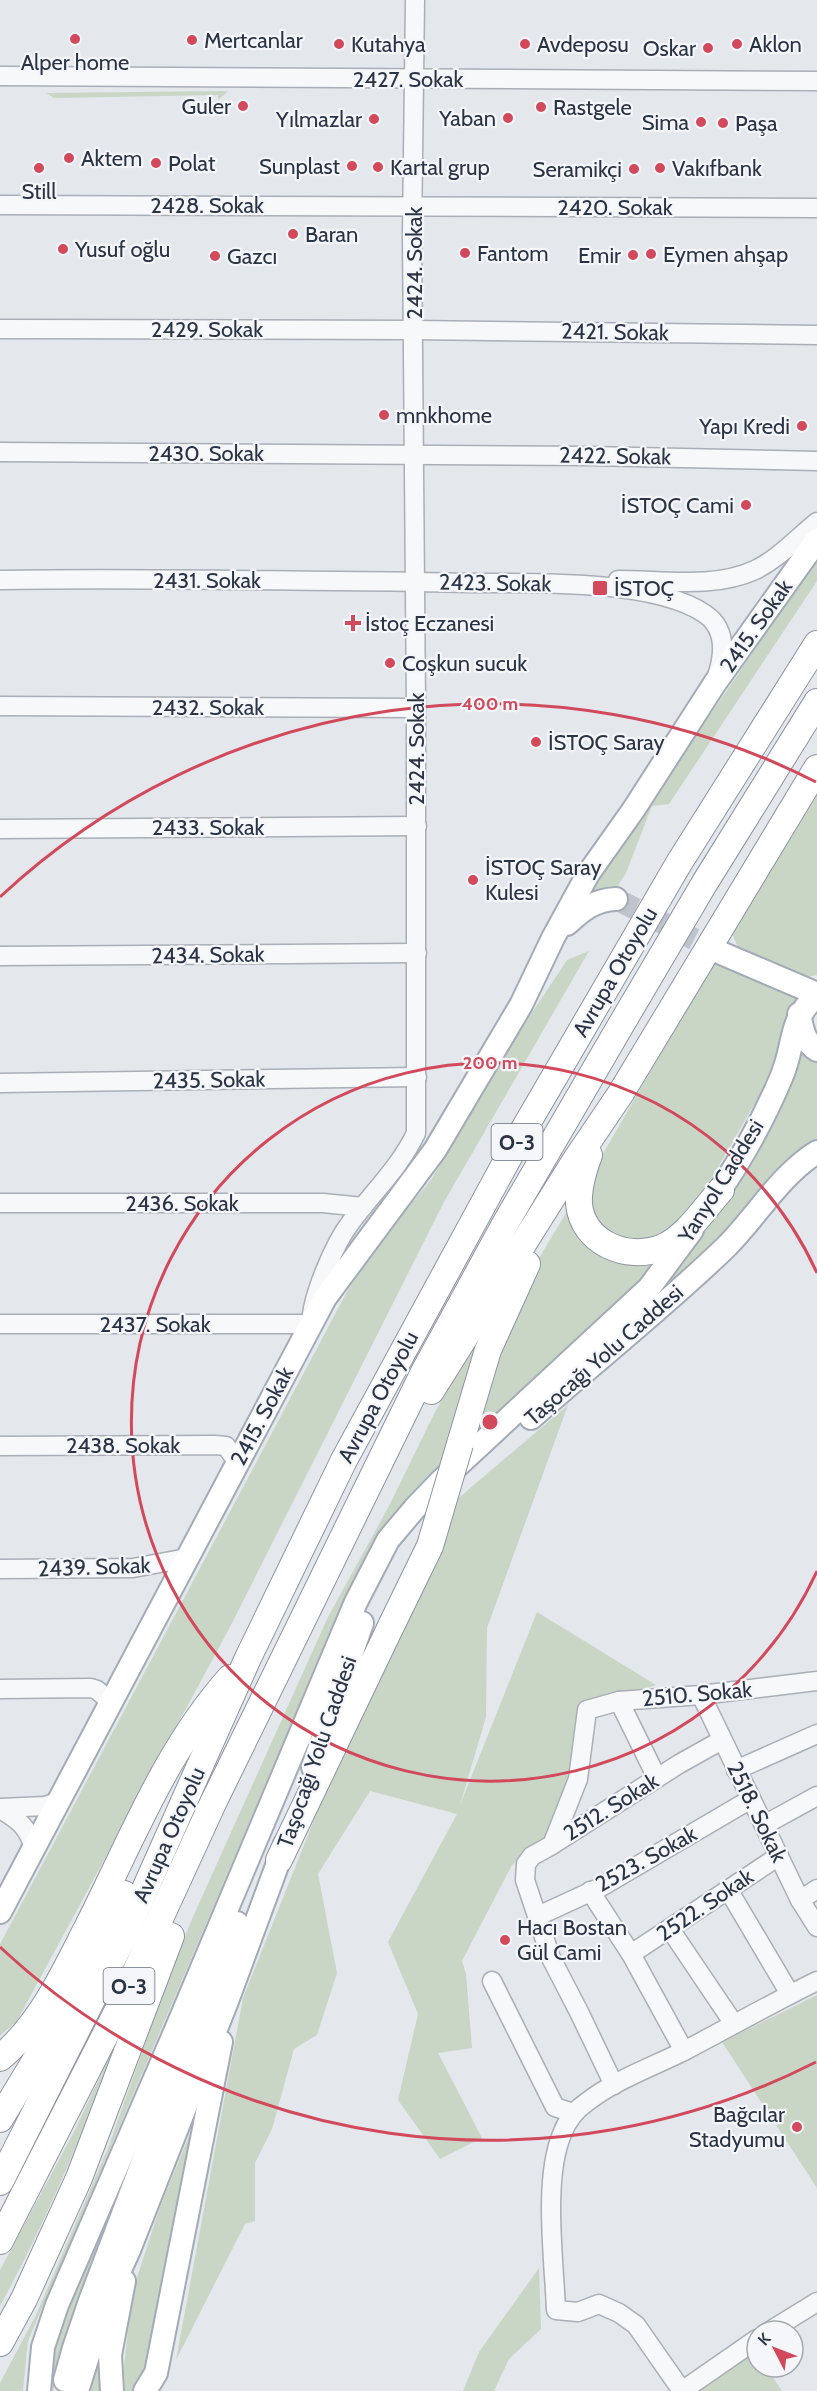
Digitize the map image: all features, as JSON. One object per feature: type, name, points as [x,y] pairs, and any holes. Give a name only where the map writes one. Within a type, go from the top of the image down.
[{"type":"highway","name":"Avrupa Otoyolu","points":[[0,2182],[125,1935],[248,1658],[344,1460],[524,1129],[679,863],[817,644]]},
{"type":"highway","name":"Avrupa Otoyolu","points":[[0,2241],[119,2008],[213,1803],[394,1430],[505,1224],[662,954],[817,702]]},
{"type":"highway","points":[[759,794],[798,753],[817,725]]},
{"type":"highway","points":[[394,1430],[416,1412],[445,1369],[577,1158],[621,1093],[817,768]]},
{"type":"highway","points":[[279,1860],[430,1546],[495,1334],[528,1263],[621,1093]]},
{"type":"highway","points":[[591,1150],[580,1182],[581,1216],[595,1237],[618,1250],[643,1253],[673,1241],[721,1190]]},
{"type":"highway","points":[[0,2058],[19,2040],[62,1978],[155,1789],[174,1757],[209,1702],[248,1658]]},
{"type":"highway","points":[[0,2343],[29,2288],[80,2178],[157,1969],[213,1837],[251,1728]]},
{"type":"highway","points":[[0,2120],[85,1978],[142,1856],[173,1807],[192,1783]]},
{"type":"main road","name":"2415. Sokak","points":[[0,1912],[325,1298],[435,1150],[521,1005],[553,938],[588,874],[634,809],[715,683],[817,540]]},
{"type":"main road","points":[[553,938],[585,908],[604,899],[616,899]]},
{"type":"main road","points":[[721,953],[817,994]]},
{"type":"main road","name":"Yanyol Caddesi","points":[[323,1678],[356,1602],[388,1540],[442,1480],[649,1288],[721,1190],[781,1079],[800,1014],[817,994]]},
{"type":"main road","points":[[800,1014],[803,1034],[817,1050]]},
{"type":"main road","name":"Taşocağı Yolu Caddesi","points":[[227,2001],[375,1586],[393,1552],[427,1510],[696,1275],[754,1217],[788,1175],[817,1152]]},
{"type":"main road","points":[[77,2391],[97,2303],[183,2056],[284,1801],[323,1678]]},
{"type":"main road","points":[[39,2391],[43,2347],[57,2306],[189,1999],[323,1678]]},
{"type":"main road","points":[[62,2391],[74,2348],[97,2303],[129,2250],[227,2001]]},
{"type":"main road","points":[[145,2391],[156,2373],[209,2112],[227,2001]]},
{"type":"main road","points":[[112,2391],[110,2355],[129,2250]]},
{"type":"street","name":"2424. Sokak","points":[[311,1324],[314,1305],[324,1274],[349,1224],[400,1161],[416,1133],[417,708],[413,454],[415,0]]},
{"type":"street","name":"2427. Sokak","points":[[0,76],[817,81]]},
{"type":"street","name":"2428. Sokak","points":[[0,205],[413,206]]},
{"type":"street","name":"2420. Sokak","points":[[413,206],[817,208]]},
{"type":"street","name":"2429. Sokak","points":[[0,329],[414,330]]},
{"type":"street","name":"2421. Sokak","points":[[414,330],[817,335]]},
{"type":"street","name":"2430. Sokak","points":[[0,452],[413,454]]},
{"type":"street","name":"2422. Sokak","points":[[413,454],[817,460]]},
{"type":"street","points":[[575,584],[603,580],[723,580],[757,569],[787,548],[817,522]]},
{"type":"street","name":"2431. Sokak","points":[[0,580],[415,581]]},
{"type":"street","name":"2423. Sokak","points":[[415,581],[575,584]]},
{"type":"street","points":[[575,584],[651,594],[687,605],[705,614],[716,624],[721,634],[722,660],[715,683]]},
{"type":"street","name":"2432. Sokak","points":[[0,706],[417,708]]},
{"type":"street","name":"2433. Sokak","points":[[0,829],[417,826]]},
{"type":"street","name":"2434. Sokak","points":[[0,956],[417,953]]},
{"type":"street","name":"2435. Sokak","points":[[0,1083],[417,1077]]},
{"type":"street","name":"2436. Sokak","points":[[0,1203],[323,1203],[363,1207]]},
{"type":"street","name":"2437. Sokak","points":[[0,1324],[311,1324]]},
{"type":"street","name":"2438. Sokak","points":[[0,1446],[215,1445],[226,1446],[238,1463]]},
{"type":"street","name":"2439. Sokak","points":[[0,1569],[133,1568],[187,1558]]},
{"type":"street","name":"2510. Sokak","points":[[586,1720],[587,1710],[619,1701],[701,1695],[817,1681]]},
{"type":"street","points":[[0,1689],[91,1688],[97,1690],[112,1703]]},
{"type":"street","name":"2518. Sokak","points":[[701,1695],[800,1900],[817,1927]]},
{"type":"street","points":[[619,1701],[657,1778]]},
{"type":"street","name":"2512. Sokak","points":[[552,1845],[578,1779],[586,1720]]},
{"type":"street","points":[[736,1770],[817,1734]]},
{"type":"street","name":"2512. Sokak","points":[[552,1845],[657,1778],[722,1740]]},
{"type":"street","points":[[764,1825],[817,1796]]},
{"type":"street","name":"2523. Sokak","points":[[538,1916],[610,1882],[751,1799]]},
{"type":"street","points":[[0,1809],[45,1806],[57,1802]]},
{"type":"street","points":[[0,1809],[24,1825],[34,1848]]},
{"type":"street","points":[[552,1845],[532,1856],[524,1871],[550,1958],[614,2085]]},
{"type":"street","name":"2522. Sokak","points":[[631,1954],[779,1856]]},
{"type":"street","points":[[800,1900],[817,1889]]},
{"type":"street","points":[[590,1891],[631,1954],[684,2051]]},
{"type":"street","points":[[729,1891],[790,1994]]},
{"type":"street","points":[[670,1929],[734,2024]]},
{"type":"street","points":[[492,1981],[555,2107],[573,2113]]},
{"type":"street","points":[[745,2347],[682,2391],[636,2325],[619,2313],[599,2304],[578,2312],[556,2310],[551,2184],[555,2154],[562,2133],[573,2113],[587,2101],[817,1981]]},
{"type":"street","points":[[789,2319],[817,2302]]},
{"type":"green space","points":[[228,91],[218,100],[218,95],[54,98],[46,93]]},
{"type":"green space","points":[[817,559],[817,581],[669,804],[652,806],[626,873],[615,890],[605,889],[588,893]]},
{"type":"green space","points":[[817,794],[817,975],[808,977],[739,950],[732,933]]},
{"type":"green space","points":[[589,951],[444,1202],[229,1629],[17,2021],[0,2036],[0,1944],[349,1288],[378,1244],[431,1180],[508,1049],[567,960]]},
{"type":"green space","points":[[717,956],[796,998],[784,1021],[777,1065],[703,1193],[676,1224],[648,1240],[626,1239],[603,1226],[587,1204],[589,1178]]},
{"type":"green space","points":[[803,1051],[817,1057],[817,1142],[735,1229],[657,1293],[762,1133]]},
{"type":"green space","points":[[569,1208],[574,1222],[657,1259],[594,1327],[477,1431],[511,1318],[542,1253]]},
{"type":"green space","points":[[486,1321],[448,1455],[404,1502],[342,1605],[28,2341],[23,2391],[0,2391],[0,2383],[36,2315],[108,2148],[166,1984],[192,1919],[328,1617],[389,1506],[434,1414]]},
{"type":"green space","points":[[568,1405],[487,1628],[486,1717],[460,1805],[537,1612],[656,1685],[596,1705],[576,1770],[542,1842],[512,1865],[462,1961],[466,1974],[472,2048],[438,2053],[482,2138],[440,2159],[398,2100],[418,2014],[388,1942],[457,1814],[370,1791],[318,1874],[337,1973],[317,2035],[294,2049],[272,2129],[255,2163],[255,2221],[245,2224],[176,2360],[243,1998],[324,1795],[455,1501]]},
{"type":"green space","name":"Bağcılar Stadyumu","points":[[817,1995],[817,2188],[722,2042]]},
{"type":"green space","points":[[115,2045],[63,2177],[0,2306],[0,2270],[74,2132]]},
{"type":"green space","points":[[169,2070],[77,2312],[53,2391],[46,2391],[58,2320]]},
{"type":"green space","points":[[197,2116],[151,2360],[135,2391],[125,2391],[124,2367],[132,2293],[159,2210]]},
{"type":"green space","points":[[539,2268],[541,2329],[509,2359],[494,2391],[463,2391],[479,2352]]},
{"type":"green space","points":[[106,2330],[101,2391],[85,2391]]},
{"type":"green space","points":[[745,2350],[745,2379],[774,2379],[782,2391],[696,2391]]},
{"type":"tunnel","points":[[616,899],[721,953]]},
{"type":"place","name":"Alper home","points":[[75,39]]},
{"type":"place","name":"Mertcanlar","points":[[192,40]]},
{"type":"place","name":"Kutahya","points":[[339,44]]},
{"type":"place","name":"Avdeposu","points":[[525,44]]},
{"type":"place","name":"Aklon","points":[[737,44]]},
{"type":"place","name":"Oskar","points":[[708,48]]},
{"type":"place","name":"Guler","points":[[243,106]]},
{"type":"place","name":"Rastgele","points":[[541,107]]},
{"type":"place","name":"Yaban","points":[[508,118]]},
{"type":"place","name":"Yılmazlar","points":[[374,119]]},
{"type":"place","name":"Sima","points":[[701,122]]},
{"type":"place","name":"Paşa","points":[[723,123]]},
{"type":"place","name":"Aktem","points":[[69,158]]},
{"type":"place","name":"Polat","points":[[156,163]]},
{"type":"place","name":"Sunplast","points":[[352,166]]},
{"type":"place","name":"Kartal grup","points":[[378,167]]},
{"type":"place","name":"Still","points":[[39,168]]},
{"type":"place","name":"Vakıfbank","points":[[660,168]]},
{"type":"place","name":"Seramikçi","points":[[634,169]]},
{"type":"place","name":"Baran","points":[[293,234]]},
{"type":"place","name":"Yusuf oğlu","points":[[63,249]]},
{"type":"place","name":"Fantom","points":[[465,253]]},
{"type":"place","name":"Eymen ahşap","points":[[651,254]]},
{"type":"place","name":"Emir","points":[[633,255]]},
{"type":"place","name":"Gazcı","points":[[215,256]]},
{"type":"place","name":"mnkhome","points":[[384,415]]},
{"type":"place","name":"Yapı Kredi","points":[[802,426]]},
{"type":"place","name":"İSTOÇ Cami","points":[[746,505]]},
{"type":"place","name":"İSTOÇ","points":[[600,588]]},
{"type":"place","name":"İstoç Eczanesi","points":[[353,623]]},
{"type":"place","name":"Coşkun sucuk","points":[[390,663]]},
{"type":"place","name":"İSTOÇ Saray","points":[[536,742]]},
{"type":"place","name":"İSTOÇ Saray Kulesi","points":[[473,880]]},
{"type":"place","name":"Hacı Bostan Gül Cami","points":[[505,1940]]},
{"type":"place","name":"Bağcılar Stadyumu","points":[[797,2127]]}]
